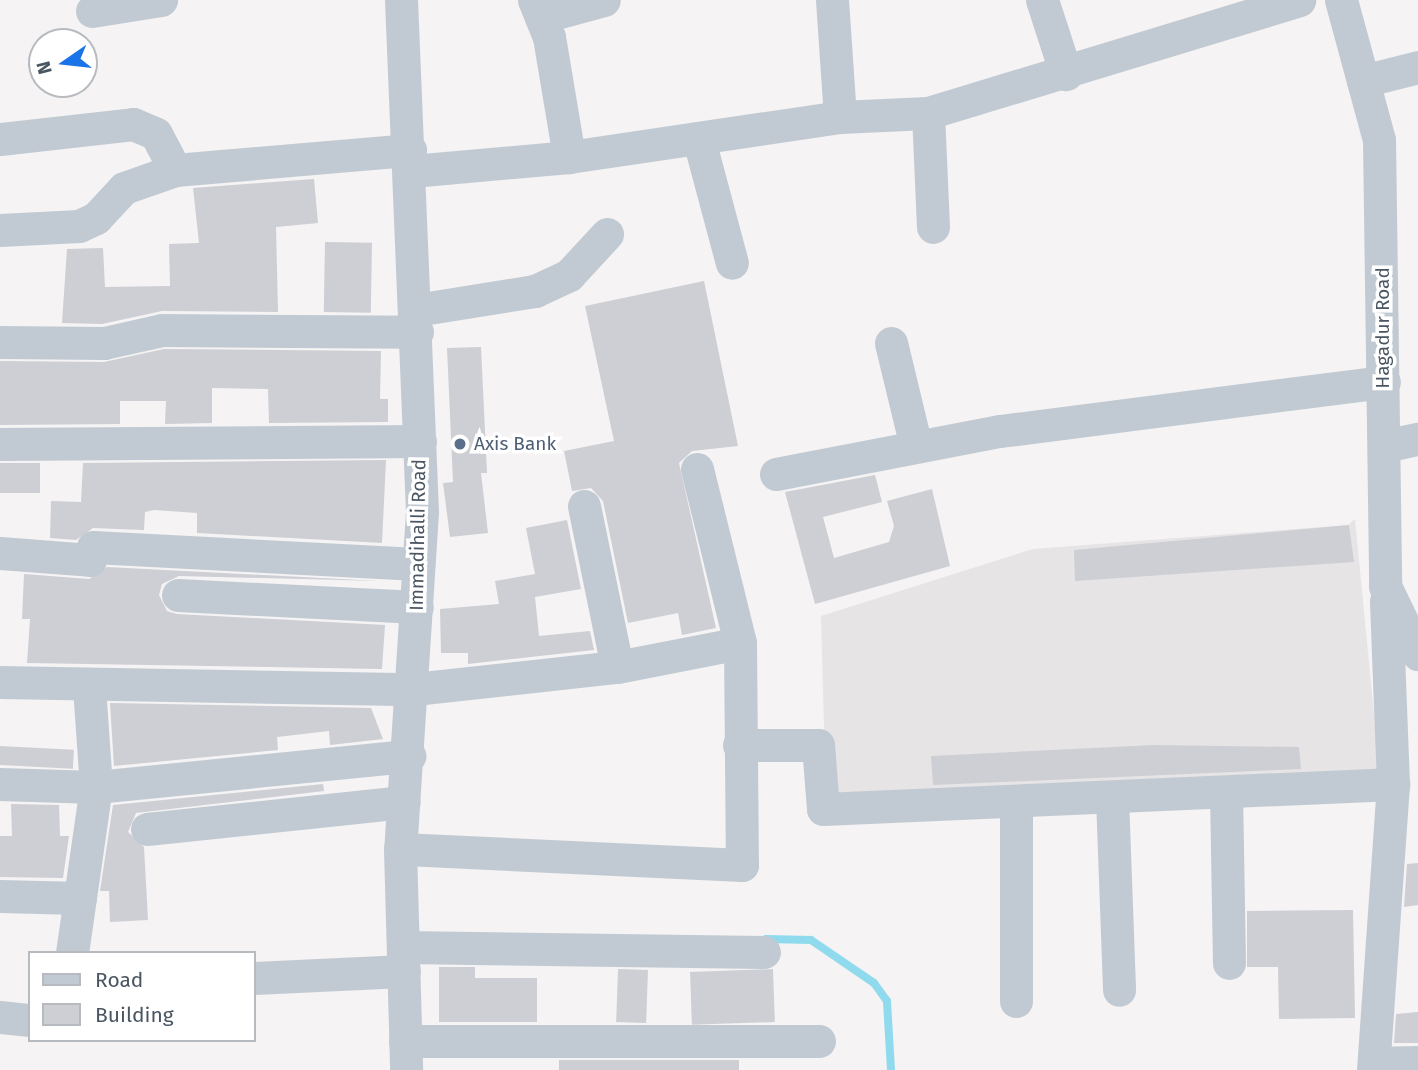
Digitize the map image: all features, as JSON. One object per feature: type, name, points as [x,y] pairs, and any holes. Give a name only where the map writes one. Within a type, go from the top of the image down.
[{"type":"street","points":[[92,11],[161,0]]},
{"type":"street","name":"Immadihalli Road","points":[[401,0],[411,161],[420,441],[414,689],[400,849],[405,1056]]},
{"type":"street","points":[[569,157],[537,8],[604,0]]},
{"type":"street","points":[[832,0],[840,117]]},
{"type":"street","points":[[1042,0],[1066,74]]},
{"type":"street","points":[[0,230],[79,226],[96,218],[124,188],[175,170],[569,157],[699,140],[840,117],[928,113],[1066,74],[1298,0]]},
{"type":"street","name":"Hagadur Road","points":[[1341,0],[1379,140],[1385,586],[1418,654]]},
{"type":"street","points":[[1363,82],[1418,67]]},
{"type":"street","points":[[928,113],[933,226]]},
{"type":"street","points":[[0,139],[133,124],[156,134],[175,170]]},
{"type":"street","points":[[699,140],[732,263]]},
{"type":"street","points":[[0,342],[104,343],[162,330],[416,321],[535,291],[569,275],[607,234]]},
{"type":"street","points":[[891,343],[916,446]]},
{"type":"street","points":[[776,474],[916,446],[1384,382]]},
{"type":"street","points":[[1384,446],[1418,439]]},
{"type":"street","points":[[0,444],[420,441]]},
{"type":"street","points":[[400,849],[742,865],[740,643],[697,469]]},
{"type":"street","points":[[584,506],[617,667]]},
{"type":"street","points":[[0,553],[90,560],[93,547],[418,564]]},
{"type":"street","points":[[1385,586],[1393,784],[1373,1066],[1418,1062]]},
{"type":"street","points":[[178,595],[417,607]]},
{"type":"street","points":[[0,682],[89,686],[414,689],[617,667],[740,643]]},
{"type":"street","points":[[72,951],[96,787],[89,686]]},
{"type":"street","points":[[739,745],[817,745],[823,808],[1393,784]]},
{"type":"street","points":[[0,785],[96,787],[410,757]]},
{"type":"street","points":[[1226,792],[1229,963]]},
{"type":"street","points":[[1111,797],[1119,990]]},
{"type":"street","points":[[1016,801],[1016,1001]]},
{"type":"street","points":[[147,829],[404,802]]},
{"type":"street","points":[[0,896],[80,898]]},
{"type":"street","points":[[256,978],[403,959],[764,952]]},
{"type":"street","points":[[0,1017],[28,1020]]},
{"type":"street","points":[[405,1056],[819,1041]]},
{"type":"shaded area","points":[[1355,519],[1380,776],[826,801],[821,616],[1033,549],[1348,525]]},
{"type":"building","points":[[314,179],[318,223],[276,227],[278,312],[162,311],[102,324],[62,323],[67,249],[103,248],[105,287],[170,286],[169,244],[199,243],[193,188]]},
{"type":"building","points":[[325,242],[372,243],[371,313],[324,312]]},
{"type":"building","points":[[704,281],[738,446],[692,451],[679,463],[716,628],[682,635],[678,613],[628,623],[603,501],[591,488],[572,491],[564,451],[614,441],[585,306]]},
{"type":"building","points":[[481,347],[487,473],[481,473],[488,533],[450,537],[443,483],[453,482],[447,348]]},
{"type":"building","points":[[164,349],[381,351],[380,399],[388,399],[388,422],[269,423],[268,389],[212,388],[212,423],[165,424],[166,401],[120,401],[120,424],[0,425],[0,361],[104,362]]},
{"type":"building","points":[[386,460],[382,543],[197,533],[197,513],[154,510],[145,512],[144,530],[93,528],[76,540],[50,538],[51,501],[81,502],[83,463]]},
{"type":"building","points":[[0,463],[40,463],[40,493],[0,493]]},
{"type":"building","points":[[875,475],[882,502],[823,517],[834,558],[889,542],[894,526],[887,501],[932,489],[950,566],[815,604],[785,492]]},
{"type":"building","points":[[567,520],[581,589],[535,597],[539,636],[590,631],[594,650],[468,664],[468,653],[441,653],[440,609],[499,604],[495,581],[535,574],[526,528]]},
{"type":"building","points":[[1349,525],[1354,562],[1075,581],[1074,550]]},
{"type":"building","points":[[107,567],[380,581],[179,576],[162,584],[159,595],[167,611],[177,614],[385,625],[382,669],[27,663],[30,619],[22,619],[24,574],[89,579]]},
{"type":"building","points":[[110,703],[371,708],[383,739],[330,745],[329,731],[277,737],[278,750],[114,766]]},
{"type":"building","points":[[1155,745],[1299,747],[1301,769],[933,785],[931,756]]},
{"type":"building","points":[[0,746],[74,750],[73,769],[0,765]]},
{"type":"building","points":[[323,784],[324,791],[136,813],[128,832],[144,847],[148,920],[110,922],[109,891],[100,891],[113,805]]},
{"type":"building","points":[[11,804],[59,805],[60,836],[69,836],[63,878],[0,877],[0,836],[12,836]]},
{"type":"building","points":[[1418,863],[1418,905],[1404,907],[1407,864]]},
{"type":"building","points":[[1353,910],[1355,1018],[1279,1019],[1278,967],[1247,967],[1247,911]]},
{"type":"building","points":[[439,967],[475,967],[475,978],[537,978],[537,1022],[439,1022]]},
{"type":"building","points":[[618,969],[648,970],[646,1023],[616,1022]]},
{"type":"building","points":[[773,969],[775,1022],[692,1025],[690,972]]},
{"type":"building","points":[[1418,1012],[1418,1043],[1394,1043],[1396,1014]]},
{"type":"building","points":[[559,1060],[739,1060],[739,1070],[559,1070]]},
{"type":"waterway","points":[[766,939],[811,940],[874,983],[887,1001],[891,1070]]},
{"type":"place","name":"Axis Bank","points":[[460,444]]}]
